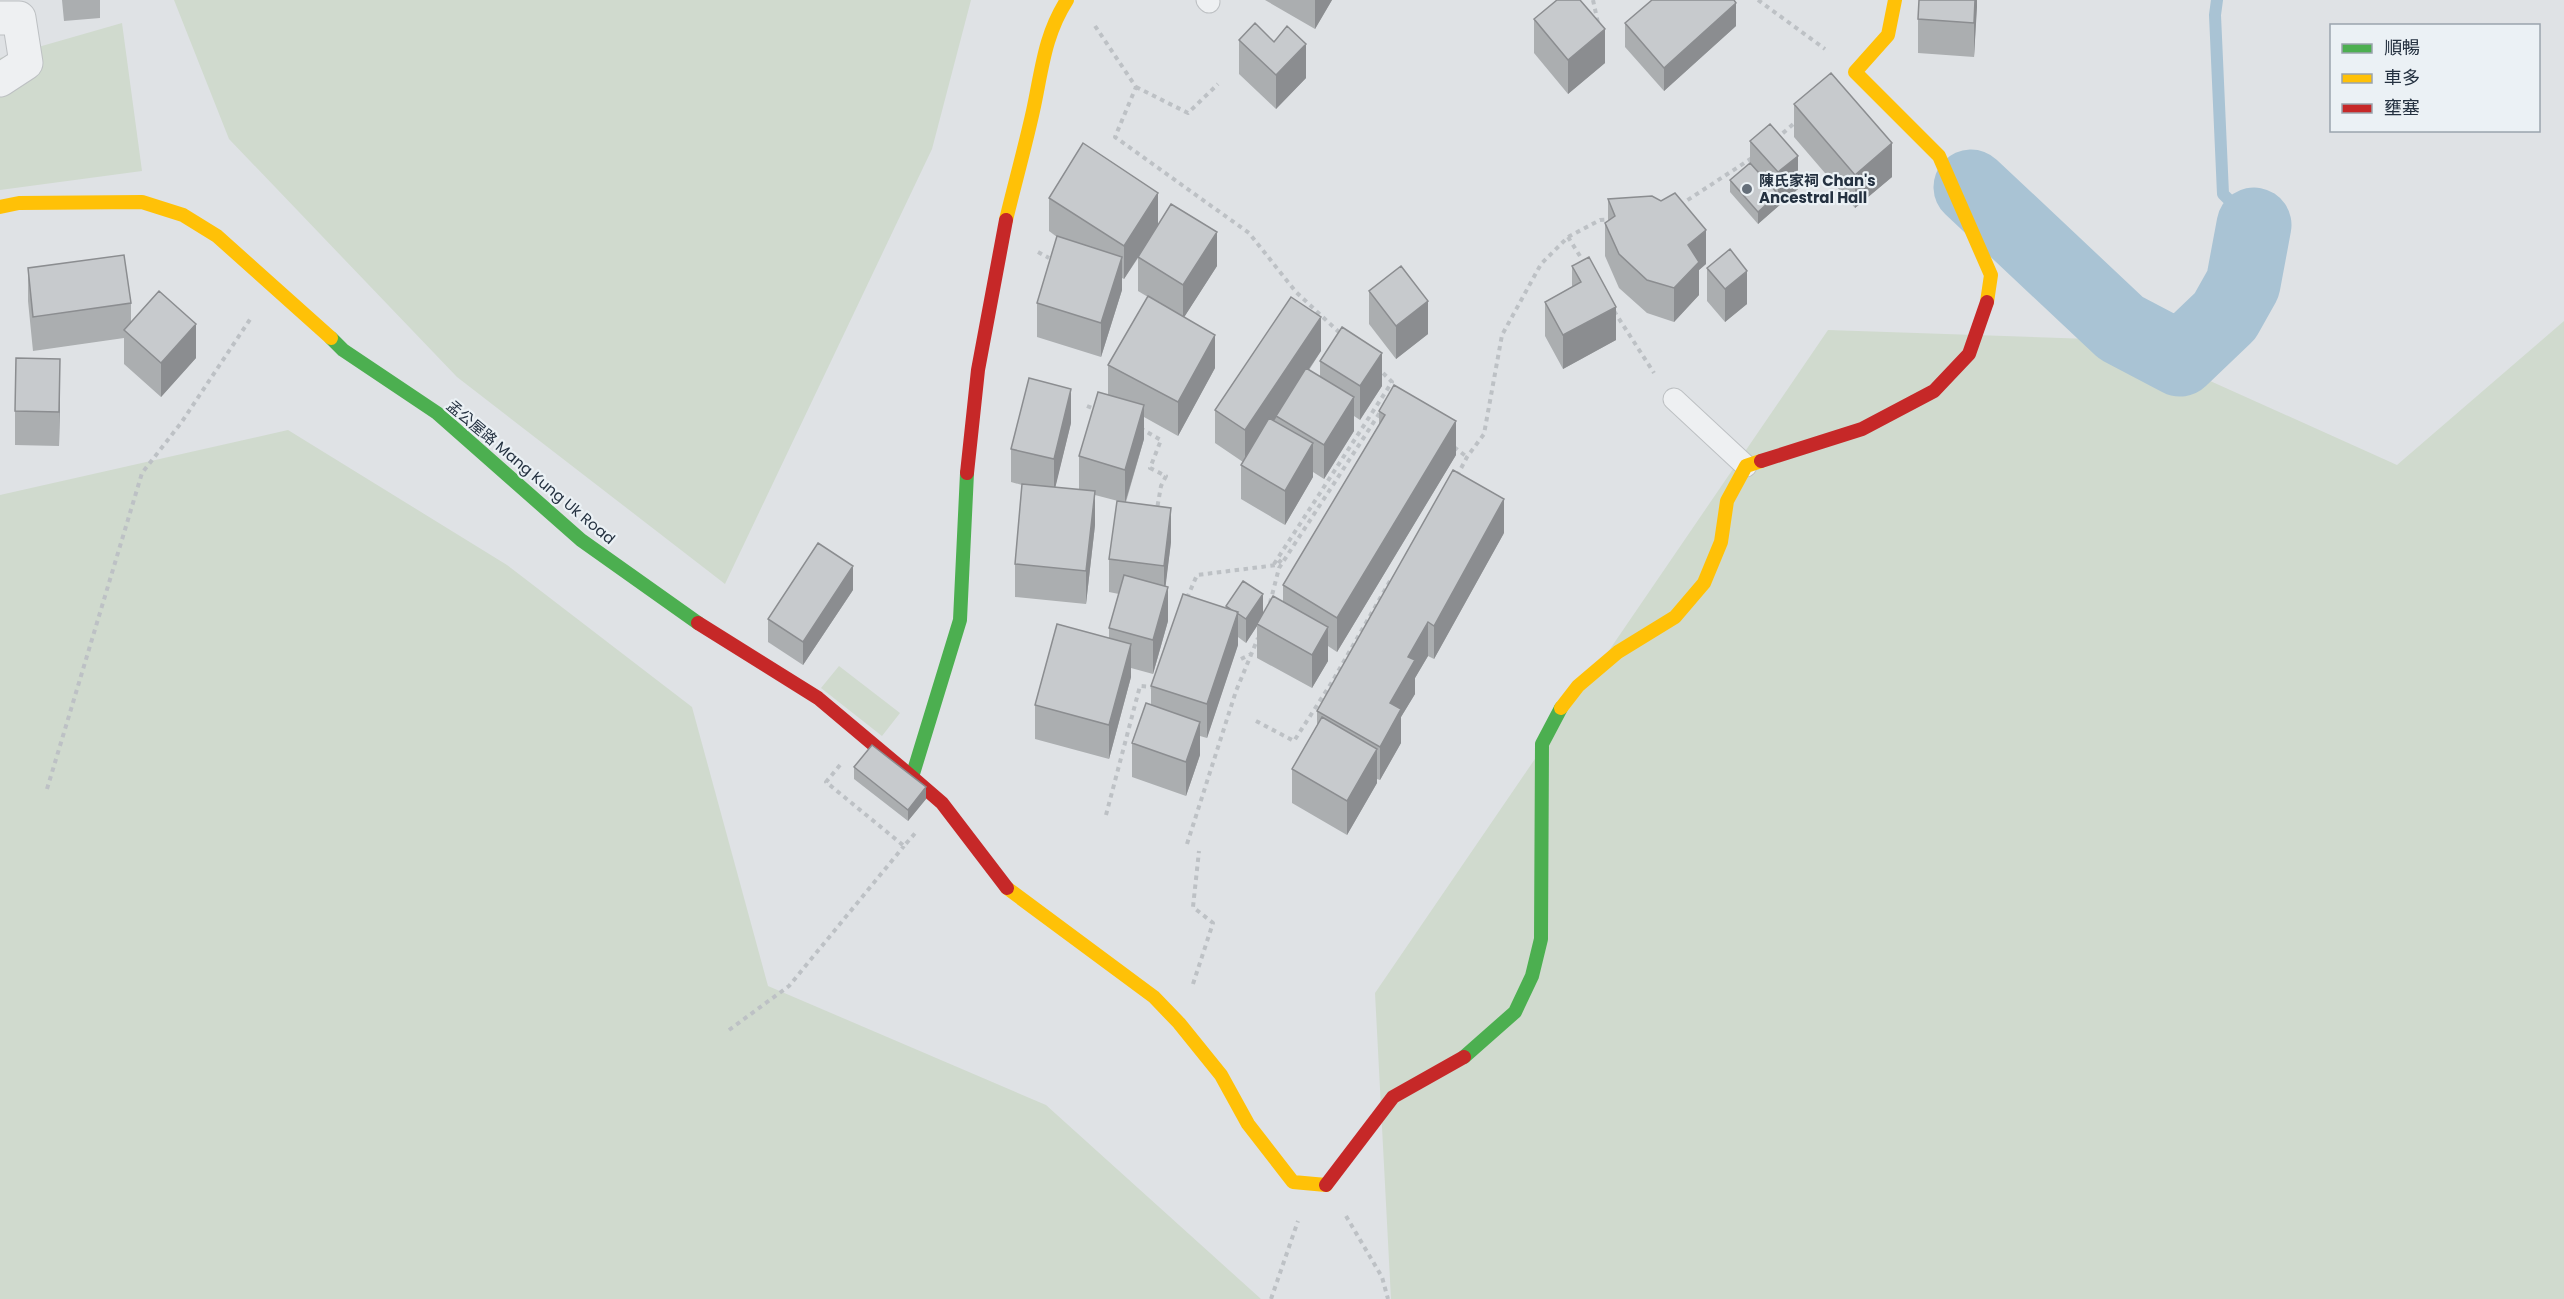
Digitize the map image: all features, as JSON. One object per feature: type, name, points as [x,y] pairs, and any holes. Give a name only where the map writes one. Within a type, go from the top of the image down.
[{"type":"street","points":[[912,777],[960,620],[968,458],[976,381],[1004,227],[1033,111],[1044,53],[1054,20],[1067,0]]},
{"type":"street","points":[[1327,1185],[1393,1097],[1465,1057],[1515,1012],[1532,976],[1541,939],[1542,744],[1555,715],[1578,686],[1618,652],[1675,618],[1704,583],[1721,542],[1727,501],[1746,466],[1863,429],[1934,391],[1969,354],[1985,312],[1991,275],[1939,156],[1855,72],[1888,35],[1895,0]]},
{"type":"street","points":[[0,18],[19,18],[26,63],[0,80]]},
{"type":"street","name":"孟公屋路 Mang Kung Uk Road","points":[[0,207],[19,203],[142,202],[183,215],[217,236],[343,350],[437,413],[581,540],[693,620],[818,698],[912,777],[942,803],[1008,890],[1154,997],[1179,1023],[1221,1075],[1248,1124],[1293,1182],[1327,1185]]},
{"type":"lane","points":[[1674,399],[1746,466]]},
{"type":"path","points":[[1593,0],[1600,29]]},
{"type":"path","points":[[1758,0],[1855,72]]},
{"type":"path","points":[[1091,19],[1136,87],[1188,113],[1218,84]]},
{"type":"path","points":[[1136,87],[1115,137],[1249,233],[1296,292],[1348,341]]},
{"type":"path","points":[[1775,140],[1802,117]]},
{"type":"path","points":[[1676,208],[1758,155]]},
{"type":"path","points":[[1456,479],[1467,457],[1484,434],[1502,335],[1541,264],[1568,237],[1600,220],[1622,218]]},
{"type":"path","points":[[1568,237],[1586,266]]},
{"type":"path","points":[[47,789],[142,473],[181,423],[273,285]]},
{"type":"path","points":[[1610,305],[1646,364]]},
{"type":"path","points":[[1373,363],[1397,386]]},
{"type":"path","points":[[1274,564],[1392,381]]},
{"type":"path","points":[[1268,610],[1279,568],[1385,405]]},
{"type":"path","points":[[1087,406],[1097,411]]},
{"type":"path","points":[[1130,424],[1161,440],[1150,468],[1166,476],[1161,486],[1156,514]]},
{"type":"path","points":[[1451,445],[1467,457]]},
{"type":"path","points":[[1185,603],[1197,575],[1277,565],[1281,558],[1284,560]]},
{"type":"path","points":[[1256,721],[1294,741],[1391,580]]},
{"type":"path","points":[[1187,844],[1236,691],[1260,635]]},
{"type":"path","points":[[1241,659],[1252,653]]},
{"type":"path","points":[[1106,815],[1140,686],[1155,688],[1159,677]]},
{"type":"path","points":[[864,736],[826,782],[904,846]]},
{"type":"path","points":[[729,1030],[789,986],[942,803]]},
{"type":"path","points":[[1179,1023],[1213,923],[1193,907],[1199,851]]},
{"type":"path","points":[[1271,1299],[1311,1183]]},
{"type":"path","points":[[1327,1185],[1382,1277],[1388,1299]]},
{"type":"shaded area","points":[[174,0],[971,0],[932,149],[725,584],[457,377],[229,139]]},
{"type":"shaded area","points":[[122,23],[142,171],[0,190],[0,58]]},
{"type":"shaded area","points":[[2564,321],[2564,1299],[1391,1299],[1375,993],[1828,330],[2119,340],[2397,465]]},
{"type":"shaded area","points":[[288,430],[507,565],[692,707],[768,986],[1046,1105],[1261,1299],[0,1299],[0,495]]},
{"type":"shaded area","points":[[839,666],[900,713],[882,736],[821,688]]},
{"type":"building","points":[[1557,0],[1580,0],[1605,29],[1568,60],[1534,19]]},
{"type":"building","points":[[1652,0],[1734,0],[1736,3],[1664,68],[1625,23]]},
{"type":"building","points":[[1919,0],[1975,0],[1974,23],[1918,19]]},
{"type":"building","points":[[1255,23],[1274,42],[1287,26],[1306,44],[1276,75],[1239,40]]},
{"type":"building","points":[[1831,73],[1892,143],[1855,175],[1794,104]]},
{"type":"building","points":[[1770,124],[1798,156],[1778,172],[1750,141]]},
{"type":"building","points":[[1083,143],[1158,193],[1124,246],[1049,198]]},
{"type":"building","points":[[1750,163],[1778,194],[1758,212],[1730,180]]},
{"type":"building","points":[[1675,193],[1706,230],[1688,245],[1699,262],[1674,288],[1647,280],[1619,254],[1605,223],[1615,216],[1608,199],[1652,196],[1661,201]]},
{"type":"building","points":[[1171,204],[1217,232],[1183,285],[1138,257]]},
{"type":"building","points":[[1057,236],[1122,257],[1101,323],[1037,303]]},
{"type":"building","points":[[1730,249],[1747,271],[1725,289],[1707,268]]},
{"type":"building","points":[[124,255],[131,303],[33,317],[28,268]]},
{"type":"building","points":[[1589,257],[1616,307],[1563,335],[1545,302],[1581,282],[1572,266]]},
{"type":"building","points":[[1401,266],[1428,301],[1396,326],[1369,291]]},
{"type":"building","points":[[159,291],[196,324],[161,363],[124,330]]},
{"type":"building","points":[[1148,296],[1215,335],[1178,402],[1108,365]]},
{"type":"building","points":[[1291,297],[1321,317],[1245,430],[1215,410]]},
{"type":"building","points":[[1342,327],[1382,353],[1360,386],[1320,361]]},
{"type":"building","points":[[16,358],[60,359],[59,412],[15,411]]},
{"type":"building","points":[[1306,368],[1354,397],[1324,445],[1276,416]]},
{"type":"building","points":[[1029,378],[1071,389],[1054,459],[1011,449]]},
{"type":"building","points":[[1394,385],[1456,421],[1337,618],[1283,585],[1385,415],[1379,411]]},
{"type":"building","points":[[1098,392],[1144,405],[1125,470],[1079,456]]},
{"type":"building","points":[[1269,418],[1313,443],[1285,491],[1241,465]]},
{"type":"building","points":[[1453,470],[1504,499],[1434,626],[1428,622],[1408,657],[1415,660],[1390,703],[1401,709],[1380,747],[1317,711]]},
{"type":"building","points":[[1022,484],[1095,491],[1086,571],[1015,564]]},
{"type":"building","points":[[1117,501],[1171,508],[1164,566],[1109,559]]},
{"type":"building","points":[[818,543],[853,566],[803,642],[768,619]]},
{"type":"building","points":[[1124,575],[1168,587],[1153,640],[1109,628]]},
{"type":"building","points":[[1243,581],[1263,594],[1246,619],[1226,606]]},
{"type":"building","points":[[1183,594],[1238,612],[1207,704],[1151,686]]},
{"type":"building","points":[[1273,596],[1328,627],[1312,655],[1257,624]]},
{"type":"building","points":[[1057,624],[1131,644],[1109,725],[1035,705]]},
{"type":"building","points":[[1146,703],[1200,722],[1186,762],[1132,743]]},
{"type":"building","points":[[1322,717],[1377,749],[1347,801],[1292,769]]},
{"type":"building","points":[[872,745],[926,787],[908,810],[854,767]]},
{"type":"waterway","points":[[2217,0],[2215,15],[2223,194],[2254,225]]},
{"type":"waterway","points":[[1971,187],[2121,328],[2180,359],[2225,316],[2243,284],[2254,225]]},
{"type":"traffic: fast","points":[[331,338],[343,350],[437,413],[581,540],[698,623]]},
{"type":"traffic: fast","points":[[912,777],[960,620],[967,473]]},
{"type":"traffic: fast","points":[[1464,1057],[1515,1012],[1532,976],[1541,939],[1542,744],[1561,708]]},
{"type":"traffic: slow","points":[[1006,220],[1045,54],[1053,27],[1067,0]]},
{"type":"traffic: slow","points":[[1895,0],[1888,35],[1855,72],[1939,156],[1991,275],[1987,302]]},
{"type":"traffic: slow","points":[[0,207],[19,203],[142,202],[183,215],[217,236],[331,338]]},
{"type":"traffic: slow","points":[[1561,708],[1578,686],[1618,652],[1675,617],[1704,583],[1721,542],[1727,501],[1746,466],[1761,461]]},
{"type":"traffic: slow","points":[[1007,888],[1154,997],[1179,1023],[1221,1075],[1248,1124],[1293,1182],[1326,1185]]},
{"type":"traffic: jam","points":[[967,473],[978,370],[1006,220]]},
{"type":"traffic: jam","points":[[1761,461],[1862,429],[1934,391],[1969,354],[1987,302]]},
{"type":"traffic: jam","points":[[698,623],[818,698],[912,777],[942,803],[1007,888]]},
{"type":"traffic: jam","points":[[1326,1185],[1393,1097],[1464,1057]]},
{"type":"place","name":"陳氏家祠 Chan's Ancestral Hall","points":[[1747,189]]}]
